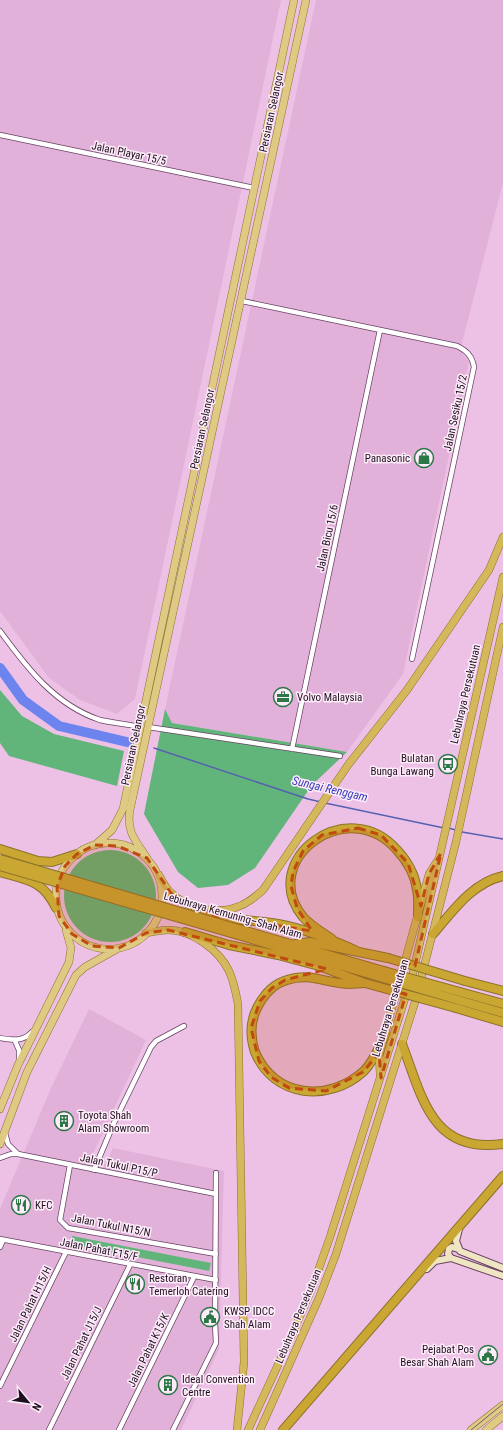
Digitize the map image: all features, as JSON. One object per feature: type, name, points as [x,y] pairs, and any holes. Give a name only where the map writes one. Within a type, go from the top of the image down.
[{"type":"highway","points":[[205,911],[237,907],[250,901],[263,890],[348,765],[407,690],[489,570],[503,537]]},
{"type":"highway","name":"Lebuhraya Persekutuan","points":[[248,1430],[312,1288],[381,1078],[413,973],[445,838],[503,577]]},
{"type":"highway","name":"Lebuhraya Persekutuan","points":[[260,1430],[314,1311],[336,1254],[402,1044],[433,934],[456,842],[503,627]]},
{"type":"highway","points":[[359,952],[332,939],[311,925],[303,916],[294,899],[291,886],[293,872],[303,851],[322,835],[333,830],[358,828],[370,830],[381,835],[392,844],[408,863],[413,874],[417,891],[418,917]]},
{"type":"highway","points":[[0,849],[38,860],[52,862],[77,854]]},
{"type":"highway","points":[[381,1078],[379,1055],[429,874],[441,854]]},
{"type":"highway","name":"Lebuhraya Kemuning–Shah Alam","points":[[0,859],[238,932],[256,941],[384,974]]},
{"type":"highway","name":"Lebuhraya Kemuning–Shah Alam","points":[[0,866],[238,932],[293,944],[458,1000]]},
{"type":"highway","points":[[0,872],[36,883],[51,897],[56,908]]},
{"type":"highway","points":[[158,875],[171,892],[187,903],[216,916],[233,920],[283,925],[332,939]]},
{"type":"highway","points":[[433,934],[465,897],[480,885],[503,876]]},
{"type":"highway","points":[[146,933],[168,930],[186,932],[229,945],[278,955],[319,966],[365,982],[458,1000],[503,1013]]},
{"type":"highway","points":[[186,932],[214,952],[222,961],[233,981],[238,1004],[244,1362],[237,1430]]},
{"type":"highway","points":[[256,941],[278,955]]},
{"type":"highway","points":[[293,944],[310,942],[388,958],[503,991]]},
{"type":"highway","points":[[365,982],[349,984],[316,977],[299,977],[278,984],[272,988],[260,1001],[253,1016],[251,1028],[252,1044],[264,1069],[279,1083],[289,1088],[307,1092],[326,1091],[350,1081],[363,1072],[377,1052],[385,1035]]},
{"type":"highway","points":[[458,1000],[503,1004]]},
{"type":"highway","points":[[458,1000],[500,1022]]},
{"type":"highway","points":[[402,1044],[418,1091],[425,1106],[438,1125],[456,1138],[470,1143],[485,1146],[503,1144]]},
{"type":"highway","points":[[283,1430],[459,1229],[503,1176]]},
{"type":"main road","name":"Persiaran Selangor","points":[[95,845],[112,830],[123,809],[294,0]]},
{"type":"main road","name":"Persiaran Selangor","points":[[147,858],[131,834],[128,824],[306,0]]},
{"type":"main road","points":[[0,1109],[18,1065],[70,962],[71,948],[56,908],[57,887],[65,866],[77,854],[95,845],[123,847],[147,858],[158,875],[162,896],[158,916],[146,933],[134,942],[119,948],[85,967],[76,975],[27,1072],[0,1144]]},
{"type":"main road","points":[[64,926],[72,934],[92,946],[106,949],[119,948]]},
{"type":"main road","points":[[458,1249],[456,1241],[459,1229]]},
{"type":"main road","points":[[451,1258],[448,1254],[449,1249],[452,1247],[458,1249],[464,1254],[503,1268]]},
{"type":"main road","points":[[415,1279],[435,1261],[451,1258],[503,1276]]},
{"type":"main road","points":[[471,1430],[503,1405]]},
{"type":"main road","points":[[486,1430],[503,1416]]},
{"type":"street","name":"Jalan Playar 15/5","points":[[0,135],[254,188]]},
{"type":"street","name":"Jalan Sesiku 15/2","points":[[242,301],[457,346],[470,355],[474,367],[412,659]]},
{"type":"street","name":"Jalan Bicu 15/6","points":[[292,749],[380,330]]},
{"type":"street","points":[[0,631],[39,680],[69,706],[102,720],[140,726]]},
{"type":"street","points":[[148,727],[340,756]]},
{"type":"street","points":[[94,1170],[113,1125],[151,1047],[156,1041],[184,1026]]},
{"type":"street","points":[[0,1038],[15,1041],[29,1036],[38,1027]]},
{"type":"street","points":[[15,1041],[19,1050],[18,1065]]},
{"type":"street","points":[[5,1131],[8,1144],[18,1154]]},
{"type":"street","points":[[0,1158],[11,1154],[18,1154]]},
{"type":"street","name":"Jalan Tukul P15/P","points":[[18,1154],[216,1194]]},
{"type":"street","name":"Jalan Tukul N15/N","points":[[70,1165],[60,1220],[68,1228],[216,1254]]},
{"type":"street","points":[[173,1430],[216,1343],[214,1322],[216,1280],[216,1173]]},
{"type":"street","points":[[0,1247],[2,1240]]},
{"type":"street","name":"Jalan Pahat F15/F","points":[[2,1240],[216,1280]]},
{"type":"street","name":"Jalan Pahat H15/H","points":[[0,1386],[66,1252]]},
{"type":"street","name":"Jalan Pahat J15/J","points":[[49,1430],[130,1265]]},
{"type":"street","name":"Jalan Pahat K15/K","points":[[119,1430],[194,1277]]},
{"type":"highlighted area","points":[[358,828],[381,835],[408,863],[421,906],[429,874],[441,853],[415,966],[405,963],[397,992],[406,994],[381,1078],[379,1053],[363,1072],[326,1091],[289,1088],[271,1077],[259,1061],[251,1028],[260,1001],[272,988],[285,980],[327,969],[168,930],[146,933],[119,948],[92,946],[72,934],[59,916],[57,887],[65,866],[77,854],[95,845],[117,846],[147,858],[171,893],[187,903],[216,916],[312,931],[297,908],[291,886],[293,872],[303,851],[322,835]]},
{"type":"shaded area","points":[[0,0],[281,0],[135,699],[117,714],[80,700],[49,678],[0,611]]},
{"type":"shaded area","points":[[316,0],[503,0],[503,183],[460,351],[469,361],[403,674],[347,752],[172,723],[165,709]]},
{"type":"shaded area","points":[[89,1009],[146,1040],[92,1156],[85,1160],[106,1164],[113,1148],[224,1171],[219,1349],[181,1430],[0,1430],[0,1209],[51,1088]]},
{"type":"green space","points":[[0,690],[22,716],[54,734],[124,751],[117,786],[9,756],[0,743]]},
{"type":"green space","points":[[165,709],[172,723],[347,752],[312,785],[255,868],[228,885],[198,888],[178,872],[144,814]]},
{"type":"green space","points":[[110,850],[128,854],[142,864],[152,878],[156,896],[152,914],[142,928],[128,938],[110,942],[92,938],[78,928],[68,914],[64,896],[68,878],[78,864],[92,854]]},
{"type":"green space","points":[[72,1236],[211,1263],[209,1271],[71,1244]]},
{"type":"waterway","name":"Sungai Renggam","points":[[0,668],[23,700],[59,726],[127,742]]},
{"type":"waterway","name":"Sungai Renggam","points":[[154,748],[321,802]]},
{"type":"waterway","name":"Sungai Renggam","points":[[325,803],[444,828]]},
{"type":"waterway","name":"Sungai Renggam","points":[[448,828],[456,830]]},
{"type":"waterway","name":"Sungai Renggam","points":[[462,832],[503,839]]},
{"type":"tram line","points":[[471,1430],[503,1404]]},
{"type":"place","name":"Panasonic","points":[[424,458]]},
{"type":"place","name":"Volvo Malaysia","points":[[283,697]]},
{"type":"place","name":"Bulatan Bunga Lawang","points":[[448,764]]},
{"type":"place","name":"Toyota Shah Alam Showroom","points":[[64,1121]]},
{"type":"place","name":"KFC","points":[[21,1205]]},
{"type":"place","name":"Restoran Temerloh Catering","points":[[135,1284]]},
{"type":"place","name":"KWSP IDCC Shah Alam","points":[[210,1317]]},
{"type":"place","name":"Pejabat Pos Besar Shah Alam","points":[[488,1355]]},
{"type":"place","name":"Ideal Convention Centre","points":[[168,1385]]}]
